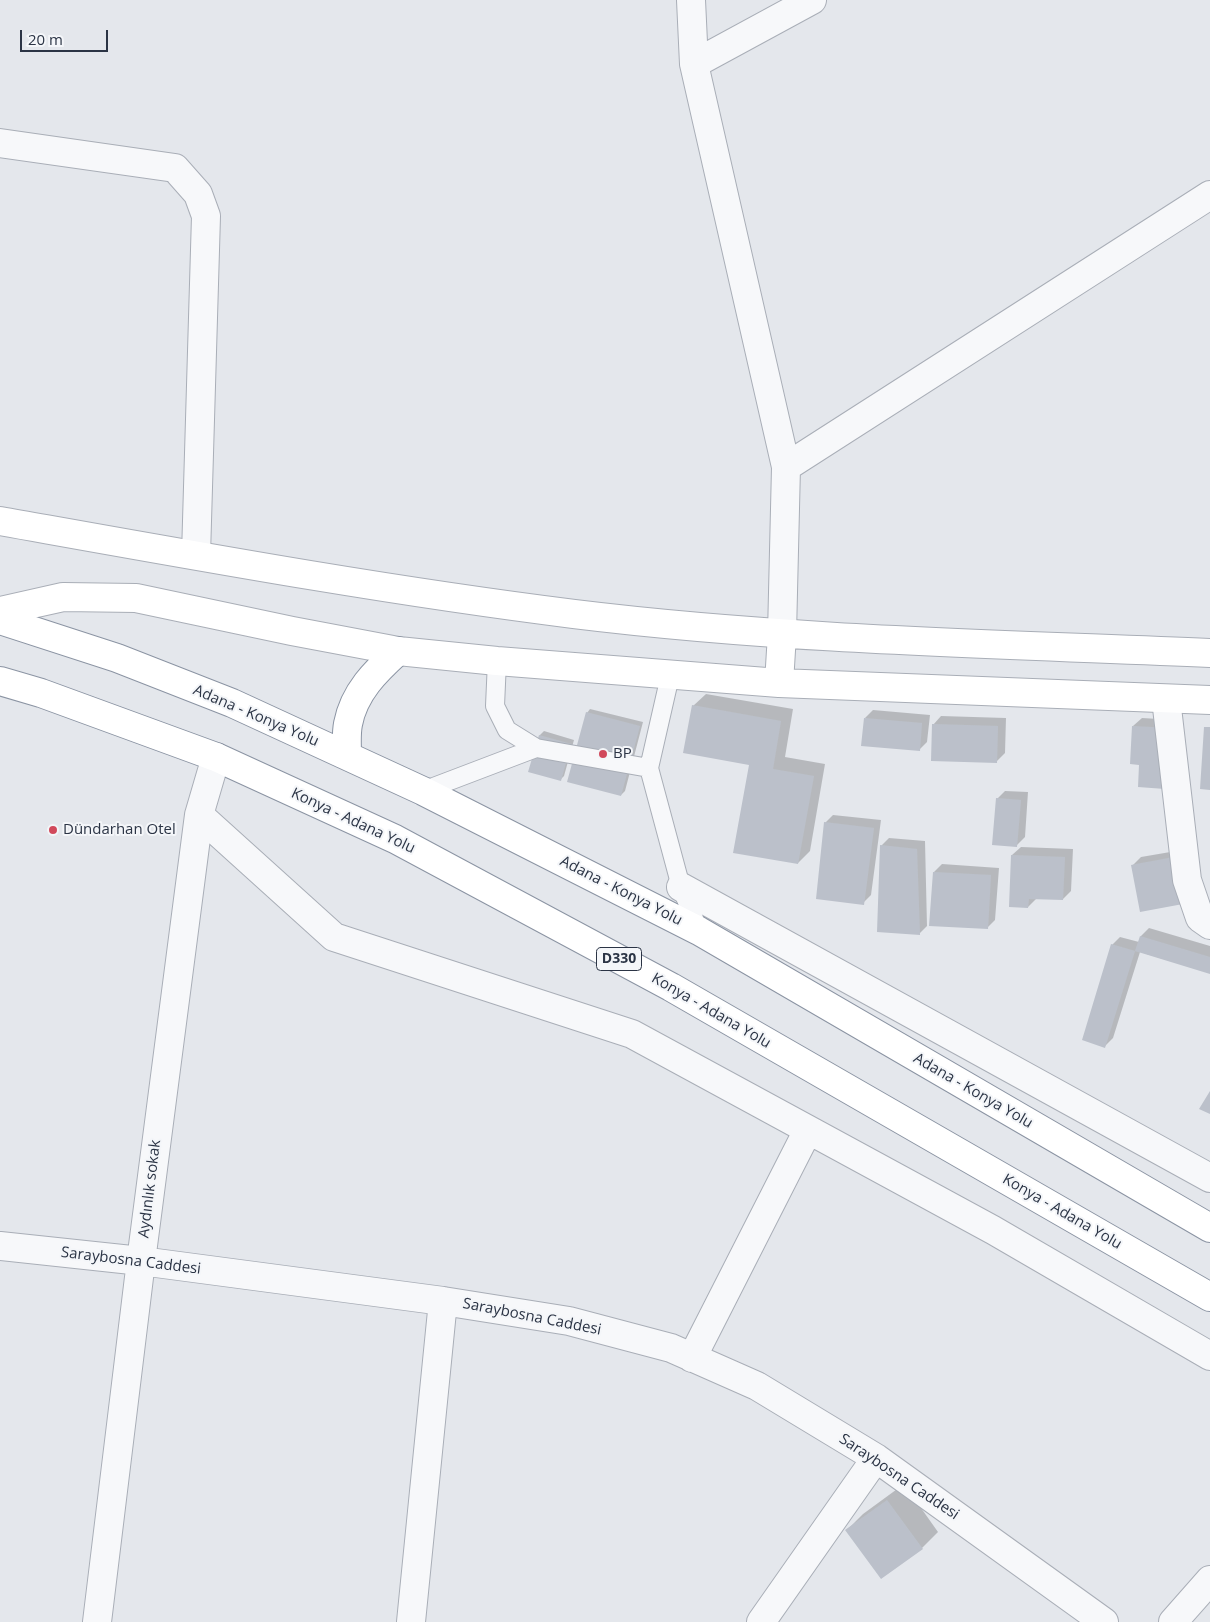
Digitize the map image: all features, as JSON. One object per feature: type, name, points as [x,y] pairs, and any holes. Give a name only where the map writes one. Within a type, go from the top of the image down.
[{"type":"main road","points":[[0,521],[415,592],[575,614],[782,634],[1210,652]]},
{"type":"main road","points":[[0,611],[63,597],[136,598],[398,651],[497,661],[779,683],[1210,700]]},
{"type":"main road","name":"Adana - Konya Yolu","points":[[0,620],[116,658],[214,696],[423,791],[699,931],[1210,1228]]},
{"type":"main road","points":[[779,683],[782,634]]},
{"type":"main road","points":[[346,755],[348,724],[357,696],[374,674],[398,651]]},
{"type":"main road","name":"Konya - Adana Yolu","points":[[0,681],[41,693],[216,757],[395,839],[671,987],[1210,1297]]},
{"type":"street","points":[[691,0],[694,64],[786,468],[782,634]]},
{"type":"street","points":[[694,64],[812,0]]},
{"type":"street","points":[[0,143],[175,168],[198,194],[206,216],[196,556]]},
{"type":"street","points":[[786,468],[1210,195]]},
{"type":"street","points":[[1166,699],[1187,880],[1200,918],[1210,925]]},
{"type":"street","name":"Aydınlık sokak","points":[[97,1622],[141,1261],[199,815],[216,757]]},
{"type":"street","points":[[199,815],[334,937],[632,1034],[993,1230],[1210,1356]]},
{"type":"street","points":[[681,888],[1210,1178]]},
{"type":"street","points":[[692,1358],[808,1130]]},
{"type":"street","name":"Saraybosna Caddesi","points":[[0,1246],[141,1261],[443,1301],[569,1321],[671,1348],[757,1386],[876,1458],[1104,1622]]},
{"type":"street","points":[[411,1622],[443,1301]]},
{"type":"street","points":[[762,1622],[876,1458]]},
{"type":"street","points":[[1173,1622],[1210,1580]]},
{"type":"lane","points":[[497,661],[495,706],[507,730],[536,748],[649,768]]},
{"type":"lane","points":[[670,676],[649,768],[681,888],[699,931]]},
{"type":"lane","points":[[423,791],[536,748]]},
{"type":"building","points":[[692,705],[781,721],[773,769],[814,776],[798,864],[733,853],[749,765],[683,753]]},
{"type":"building","name":"BP","points":[[586,712],[640,726],[621,796],[567,782]]},
{"type":"building","points":[[864,718],[922,723],[920,751],[861,746]]},
{"type":"building","points":[[932,724],[998,726],[997,763],[931,761]]},
{"type":"building","points":[[1132,726],[1169,728],[1165,789],[1138,787],[1139,765],[1130,764]]},
{"type":"building","points":[[1204,727],[1210,727],[1210,790],[1200,789]]},
{"type":"building","points":[[539,735],[571,744],[561,781],[528,772]]},
{"type":"building","points":[[996,798],[1021,800],[1017,847],[992,845]]},
{"type":"building","points":[[824,822],[874,828],[864,905],[816,899]]},
{"type":"building","points":[[880,845],[917,849],[920,935],[877,932]]},
{"type":"building","points":[[1011,855],[1065,857],[1063,900],[1029,899],[1028,908],[1009,907]]},
{"type":"building","points":[[1174,857],[1183,904],[1140,912],[1131,865]]},
{"type":"building","points":[[933,872],[991,875],[988,929],[929,926]]},
{"type":"building","points":[[1140,936],[1210,957],[1210,974],[1135,951]]},
{"type":"building","points":[[1111,944],[1135,951],[1105,1048],[1082,1040]]},
{"type":"building","points":[[1210,1091],[1210,1114],[1199,1109]]},
{"type":"building","points":[[887,1500],[923,1549],[881,1579],[845,1530]]},
{"type":"place","name":"BP","points":[[603,754]]},
{"type":"place","name":"Dündarhan Otel","points":[[53,830]]}]
